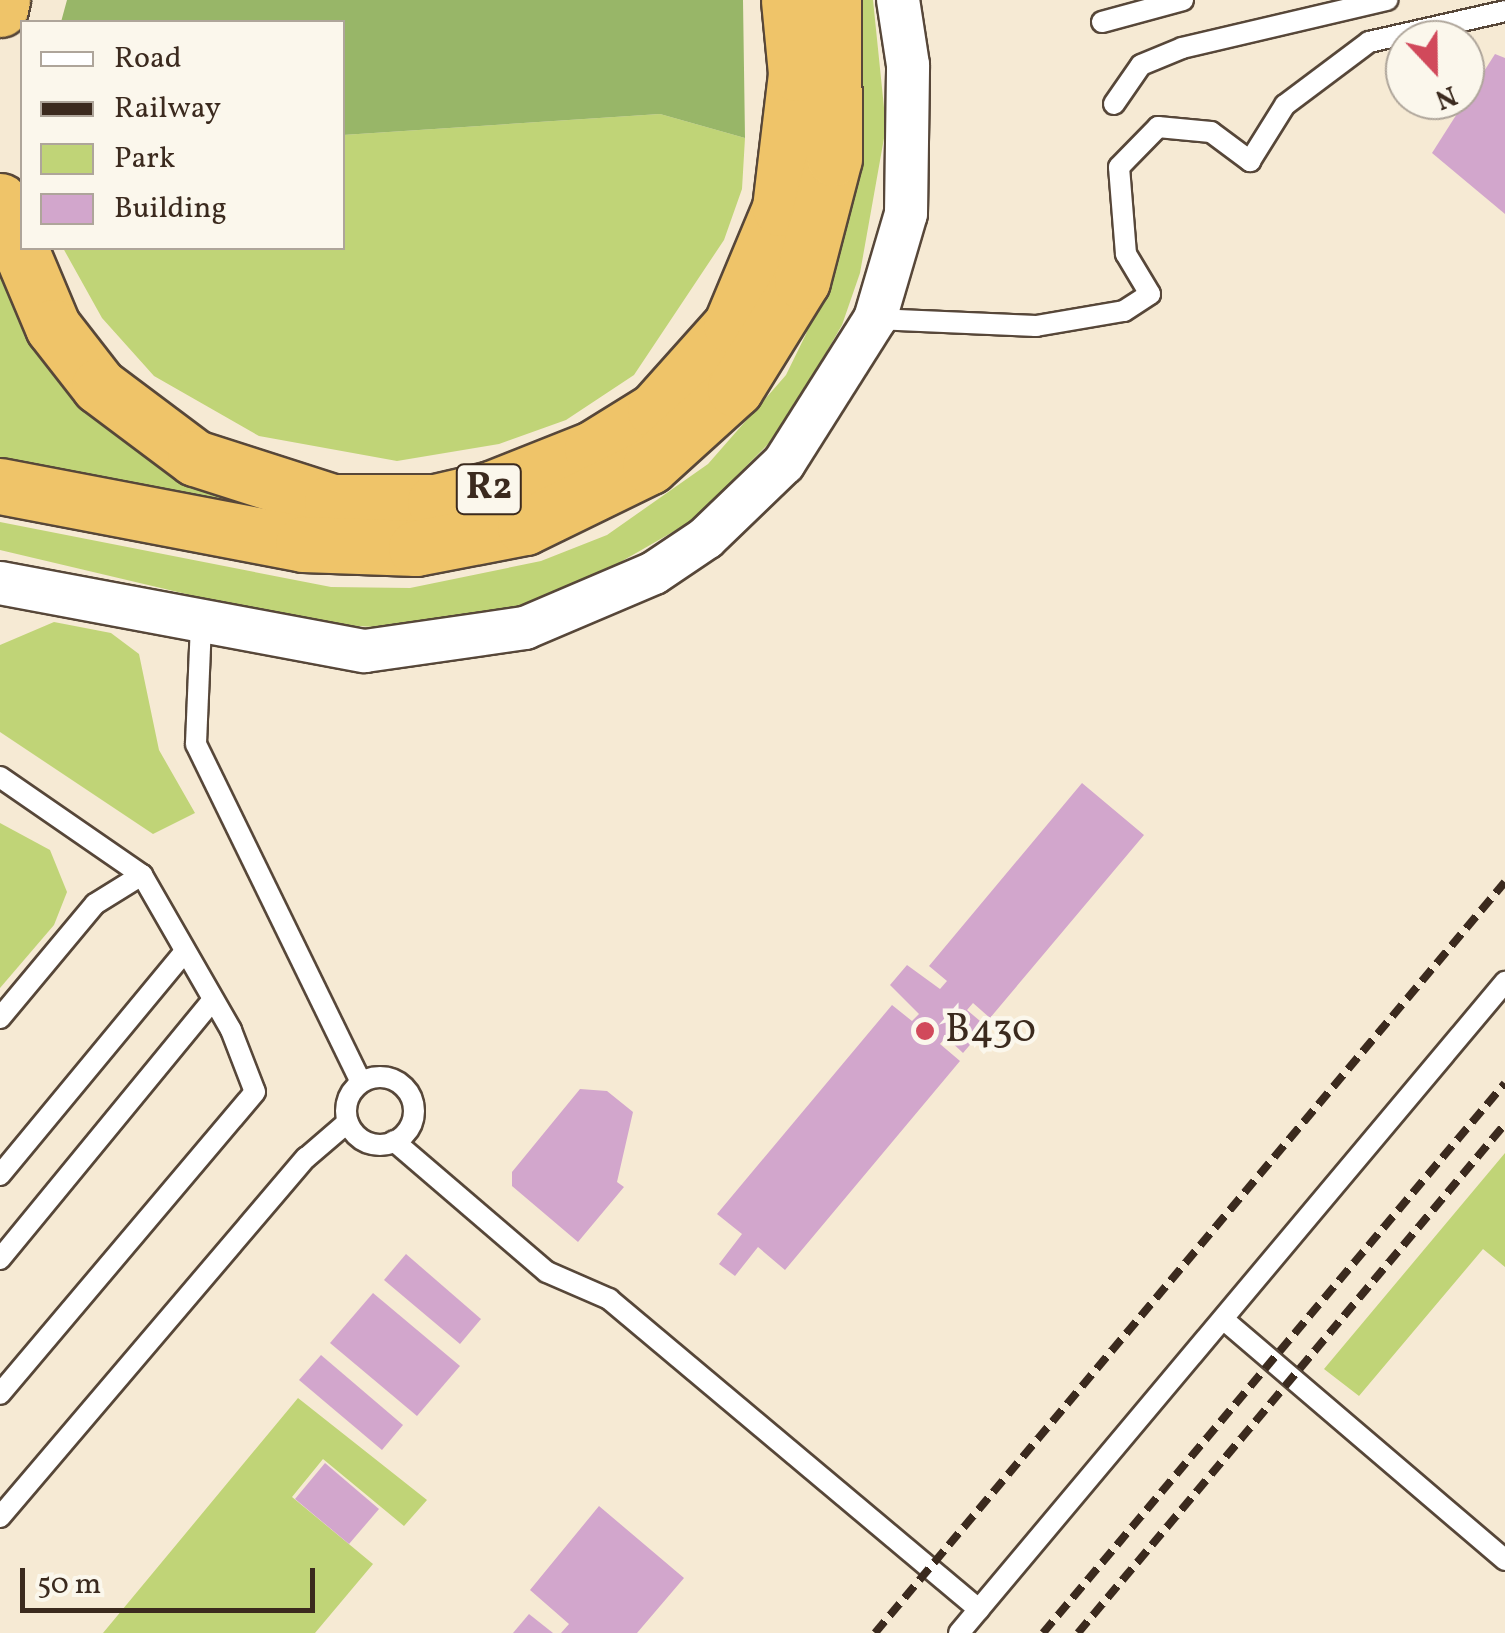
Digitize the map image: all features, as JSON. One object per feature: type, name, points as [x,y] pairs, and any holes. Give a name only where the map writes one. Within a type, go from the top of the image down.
[{"type":"highway","points":[[0,9],[2,0]]},
{"type":"highway","name":"R2","points":[[21,250],[53,327],[99,386],[194,458],[332,502],[435,502],[491,489],[592,448],[655,410],[731,326],[783,191],[796,73],[789,0]]},
{"type":"highway","name":"R2","points":[[0,486],[362,550],[464,542],[605,492],[650,466],[735,389],[802,281],[834,158],[833,0]]},
{"type":"highway","name":"R2","points":[[0,201],[20,249]]},
{"type":"street","points":[[0,583],[295,644],[420,648],[596,604],[706,538],[761,487],[815,422],[876,319],[906,214],[908,65],[898,0]]},
{"type":"lane","points":[[1102,22],[1184,0]]},
{"type":"lane","points":[[1114,104],[1141,65],[1182,48],[1387,0]]},
{"type":"lane","points":[[876,319],[1064,324],[1124,312],[1150,294],[1126,254],[1119,168],[1158,128],[1211,132],[1250,161],[1284,105],[1369,42],[1505,11]]},
{"type":"lane","points":[[202,624],[196,744],[361,1082]]},
{"type":"lane","points":[[0,776],[142,876],[182,956],[212,1001],[255,1092],[0,1394]]},
{"type":"lane","points":[[0,1018],[95,904],[142,876]]},
{"type":"lane","points":[[0,1175],[182,956]]},
{"type":"lane","points":[[959,1633],[1505,982]]},
{"type":"lane","points":[[0,1259],[212,1001]]},
{"type":"lane","points":[[394,1080],[410,1094],[410,1126],[394,1142],[372,1144],[348,1122],[348,1100],[361,1082],[394,1080]]},
{"type":"lane","points":[[0,1517],[306,1158],[348,1122]]},
{"type":"lane","points":[[394,1142],[547,1272],[609,1299],[979,1609]]},
{"type":"lane","points":[[1223,1319],[1505,1560]]},
{"type":"green space","points":[[67,0],[743,0],[745,138],[660,114],[345,135],[345,20],[62,20]]},
{"type":"green space","points":[[859,0],[873,0],[886,127],[860,273],[842,325],[781,431],[692,521],[582,584],[516,607],[446,624],[374,627],[309,623],[0,550],[0,522],[331,587],[410,588],[541,561],[607,535],[708,464],[786,375],[806,334],[848,212],[860,130]]},
{"type":"green space","points":[[660,114],[745,138],[742,189],[724,240],[634,375],[566,420],[499,444],[397,461],[259,436],[154,376],[102,318],[64,250],[345,250],[345,135]]},
{"type":"green space","points":[[0,268],[63,373],[380,525],[723,374],[372,534],[0,463]]},
{"type":"green space","points":[[54,622],[111,633],[139,654],[159,750],[195,813],[153,834],[0,732],[0,645]]},
{"type":"green space","points":[[0,823],[50,850],[67,892],[54,925],[0,988]]},
{"type":"green space","points":[[1505,1153],[1505,1267],[1483,1249],[1359,1396],[1324,1369]]},
{"type":"green space","points":[[298,1398],[427,1500],[404,1526],[323,1459],[292,1497],[373,1564],[315,1633],[103,1633]]},
{"type":"building","points":[[1495,54],[1505,58],[1505,214],[1432,153],[1453,120],[1485,120],[1485,70]]},
{"type":"building","name":"B430","points":[[1082,783],[1144,835],[990,1018],[973,1003],[967,1010],[986,1026],[963,1053],[946,1037],[940,1044],[960,1061],[785,1270],[758,1247],[735,1276],[719,1264],[742,1234],[717,1214],[892,1005],[912,1021],[919,1014],[890,985],[907,965],[940,989],[947,981],[929,966]]},
{"type":"building","points":[[580,1089],[607,1091],[633,1112],[617,1182],[624,1187],[578,1242],[512,1186],[512,1172]]},
{"type":"building","points":[[406,1254],[481,1319],[460,1344],[384,1280]]},
{"type":"building","points":[[373,1293],[460,1366],[417,1416],[330,1343]]},
{"type":"building","points":[[321,1355],[403,1425],[382,1450],[299,1380]]},
{"type":"building","points":[[325,1463],[379,1509],[349,1544],[295,1499]]},
{"type":"building","points":[[599,1506],[684,1578],[637,1633],[561,1633],[569,1624],[530,1590]]},
{"type":"building","points":[[529,1614],[553,1633],[513,1633]]},
{"type":"railway","points":[[875,1633],[1505,882]]},
{"type":"railway","points":[[1043,1633],[1505,1083]]},
{"type":"railway","points":[[1078,1633],[1505,1124]]},
{"type":"place","name":"B430","points":[[925,1031]]}]
